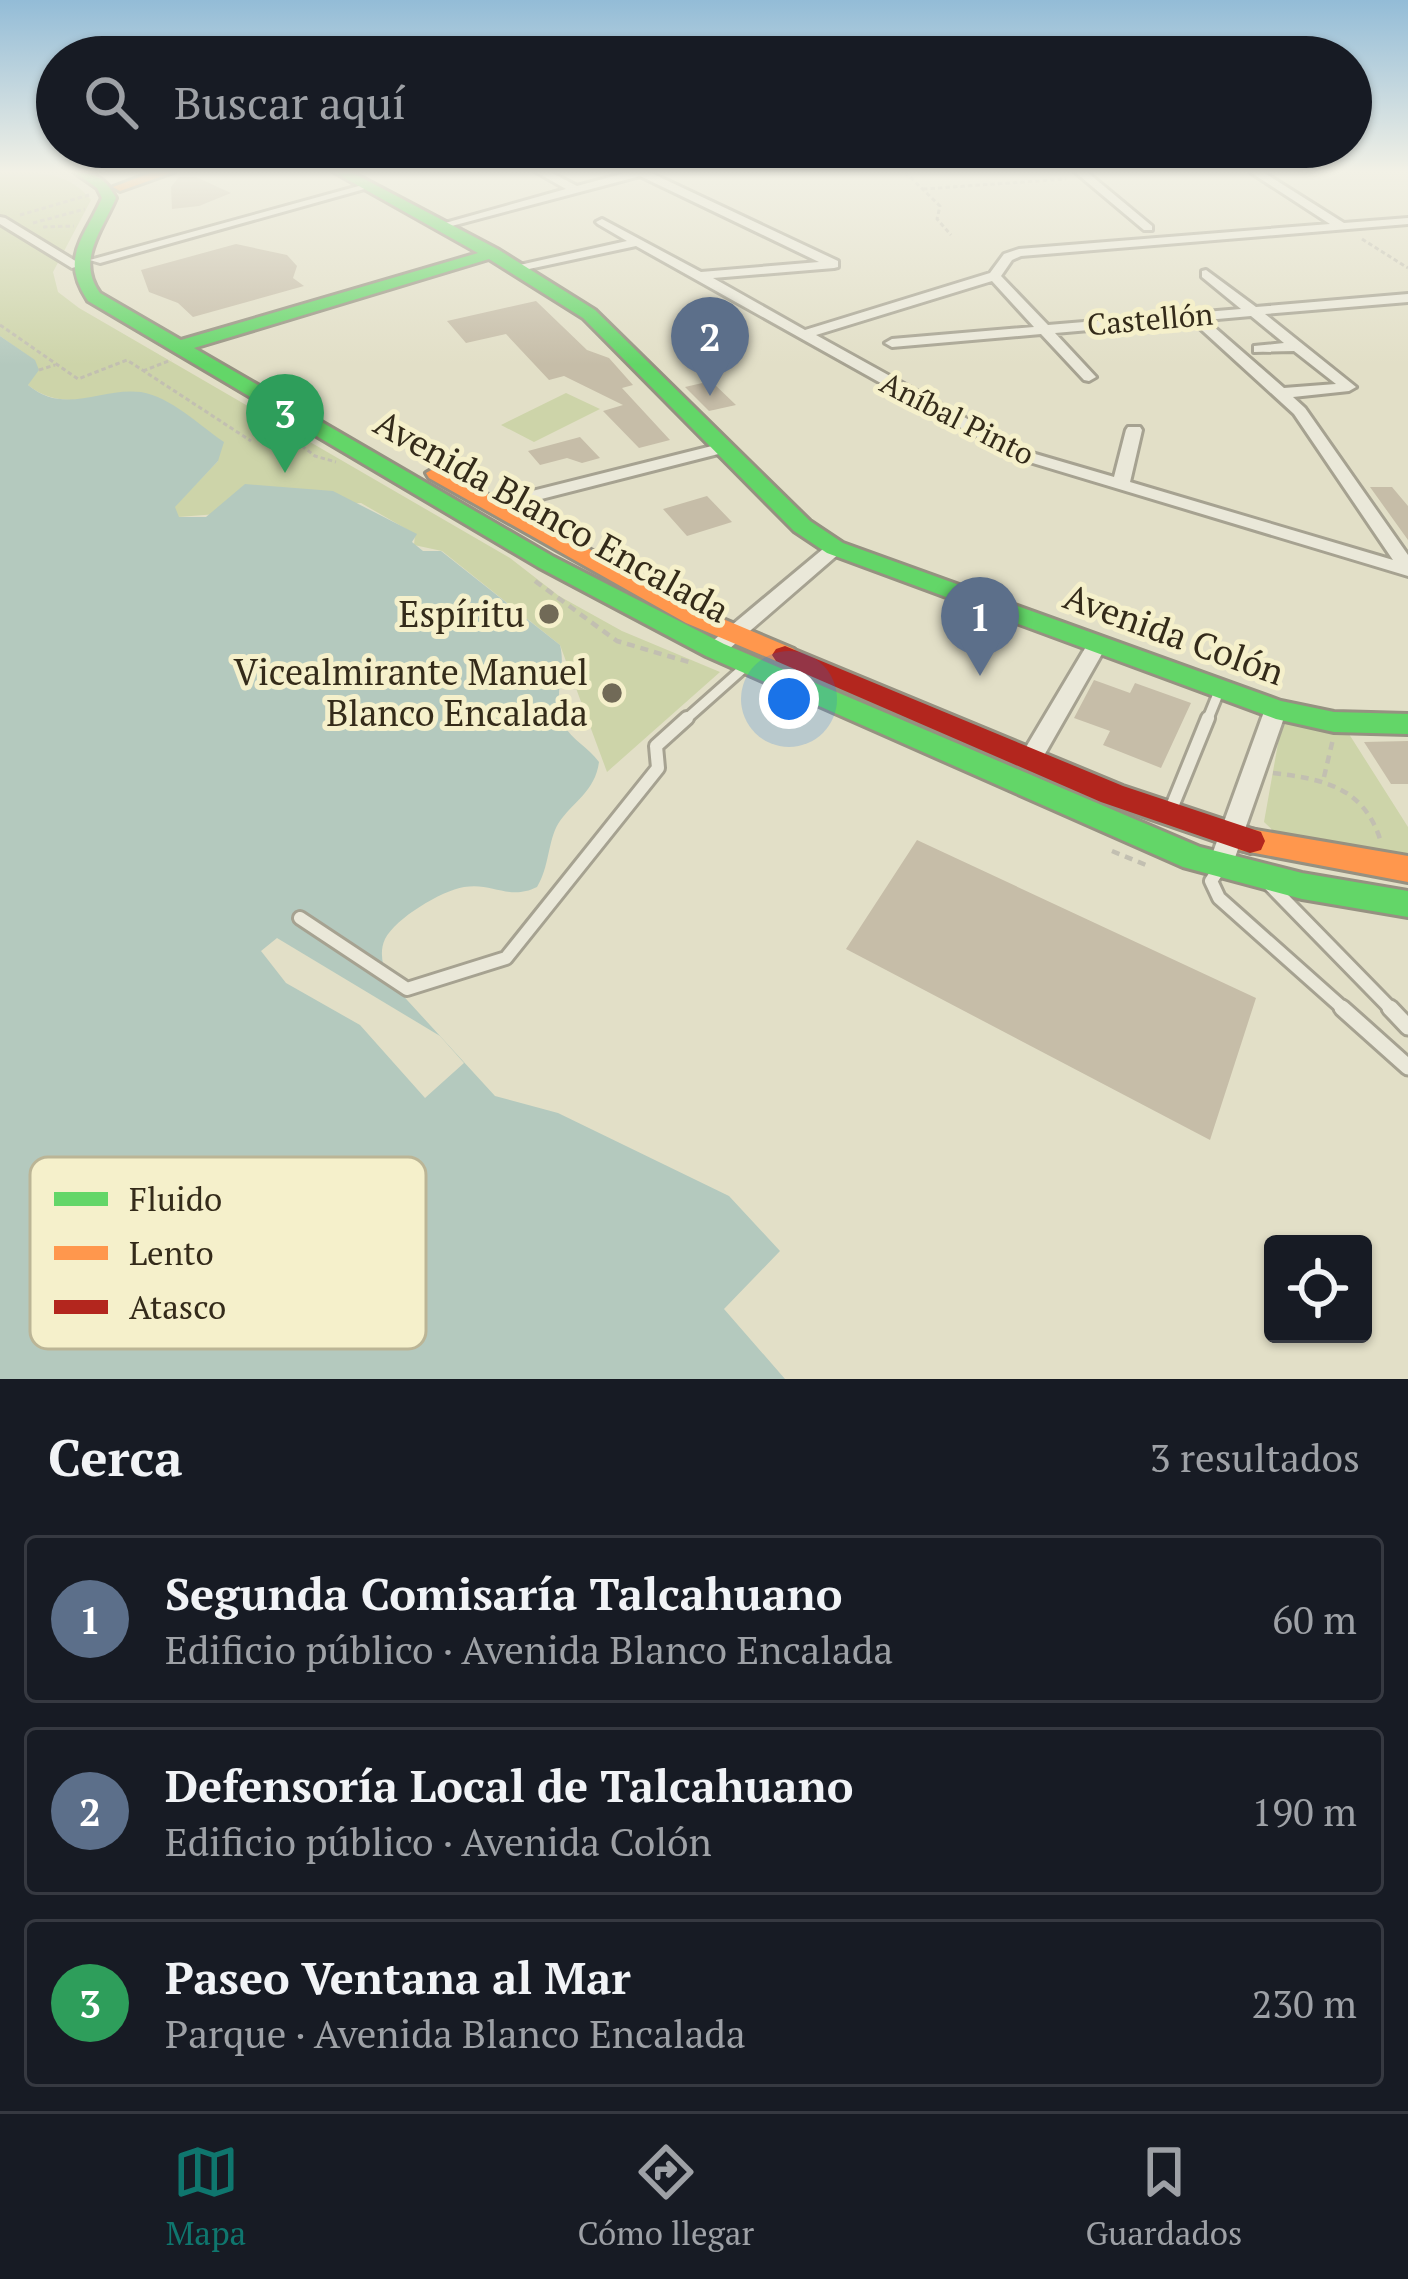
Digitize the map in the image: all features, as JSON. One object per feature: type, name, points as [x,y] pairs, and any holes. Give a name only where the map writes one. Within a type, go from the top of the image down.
[{"type":"main road","name":"Avenida Blanco Encalada","points":[[100,236],[103,277],[190,343],[546,562],[724,641],[1168,817],[1231,838],[1396,868]]},
{"type":"main road","name":"Avenida Colón","points":[[463,236],[604,326],[802,526],[835,548],[1276,709],[1334,722],[1408,724]]},
{"type":"main road","points":[[190,343],[493,254]]},
{"type":"main road","name":"Avenida Blanco Encalada","points":[[190,343],[494,506],[724,641],[749,664],[1220,866],[1408,904]]},
{"type":"street","points":[[27,236],[45,247]]},
{"type":"street","points":[[45,247],[64,236]]},
{"type":"street","points":[[45,247],[64,236]]},
{"type":"street","name":"Aníbal Pinto","points":[[627,236],[1019,454],[1408,569]]},
{"type":"street","points":[[698,276],[834,263],[778,236]]},
{"type":"street","points":[[802,335],[994,276],[1008,257],[1019,253],[1218,236]]},
{"type":"street","points":[[519,269],[638,242]]},
{"type":"street","points":[[1206,274],[1349,387],[1283,393]]},
{"type":"street","points":[[994,276],[1089,377]]},
{"type":"street","name":"Castellón","points":[[892,344],[1408,298]]},
{"type":"street","points":[[1194,316],[1283,393],[1312,425],[1408,569]]},
{"type":"street","points":[[1258,350],[1298,346]]},
{"type":"street","points":[[1121,484],[1133,430]]},
{"type":"street","points":[[494,506],[724,448]]},
{"type":"street","points":[[724,641],[835,548]]},
{"type":"street","points":[[1030,760],[1097,645]]},
{"type":"street","points":[[1220,866],[1276,709]]},
{"type":"street","points":[[1231,838],[1263,877]]},
{"type":"lane","points":[[300,918],[407,989],[506,958],[658,768],[656,746],[749,664]]},
{"type":"lane","points":[[1168,817],[1220,689]]},
{"type":"lane","points":[[1220,866],[1211,881],[1219,898],[1408,1067]]},
{"type":"lane","points":[[1263,877],[1408,1027]]},
{"type":"path","points":[[1358,236],[1408,268]]},
{"type":"path","points":[[0,325],[78,379],[127,360],[251,441]]},
{"type":"path","points":[[39,370],[56,364]]},
{"type":"path","points":[[1324,777],[1334,722]]},
{"type":"path","points":[[1256,768],[1324,777],[1370,810],[1396,868]]},
{"type":"green space","points":[[0,236],[72,236],[53,272],[58,292],[79,308],[510,558],[559,596],[622,631],[720,672],[607,772],[560,645],[442,551],[414,545],[415,534],[361,503],[178,517],[174,507],[218,461],[132,392],[78,400],[40,393],[28,385],[35,361],[0,336]]},
{"type":"green space","points":[[566,393],[600,409],[534,442],[501,425]]},
{"type":"green space","points":[[1282,721],[1349,734],[1408,827],[1408,855],[1280,837],[1264,822]]},
{"type":"shaded area","points":[[0,336],[35,360],[39,370],[28,385],[42,394],[69,400],[141,392],[174,406],[224,442],[218,461],[175,507],[179,517],[206,517],[245,484],[333,491],[417,534],[412,542],[423,551],[441,551],[560,645],[560,715],[567,730],[599,762],[593,781],[558,824],[537,887],[509,892],[464,887],[420,907],[385,939],[386,977],[495,1096],[558,1113],[729,1196],[780,1251],[724,1309],[785,1379],[0,1379]]},
{"type":"pier","points":[[277,938],[440,1036],[464,1063],[425,1098],[360,1025],[286,983],[261,951]]},
{"type":"building","points":[[236,244],[287,255],[297,266],[293,278],[304,286],[193,317],[178,303],[149,292],[141,270]]},
{"type":"building","points":[[536,301],[587,350],[609,358],[633,385],[622,388],[670,440],[639,448],[603,411],[623,405],[564,376],[549,380],[506,334],[466,343],[447,321]]},
{"type":"building","points":[[711,381],[736,405],[709,411],[685,387]]},
{"type":"building","points":[[580,437],[600,458],[582,463],[567,458],[540,465],[528,451]]},
{"type":"building","points":[[1370,487],[1392,487],[1408,506],[1408,540]]},
{"type":"building","points":[[707,496],[732,522],[687,536],[663,509]]},
{"type":"building","points":[[1094,680],[1130,693],[1135,683],[1191,703],[1161,768],[1103,745],[1110,731],[1074,718]]},
{"type":"building","points":[[1408,741],[1408,784],[1391,784],[1364,742]]},
{"type":"building","points":[[917,840],[1256,998],[1210,1140],[846,949]]},
{"type":"traffic: fast","points":[[90,236],[81,271],[94,297],[546,562],[715,650],[1194,858],[1302,886],[1408,904]]},
{"type":"traffic: fast","points":[[462,236],[589,314],[802,526],[835,548],[1276,709],[1334,722],[1408,724]]},
{"type":"traffic: fast","points":[[178,347],[493,253]]},
{"type":"traffic: slow","points":[[437,473],[695,617],[785,655]]},
{"type":"traffic: slow","points":[[1250,841],[1408,869]]},
{"type":"traffic: jam","points":[[785,655],[1112,794],[1250,841]]},
{"type":"place","name":"Defensoría Local de Talcahuano","points":[[710,396]]},
{"type":"place","name":"Paseo Ventana al Mar","points":[[285,473]]},
{"type":"place","name":"Espíritu","points":[[549,614]]},
{"type":"place","name":"Segunda Comisaría Talcahuano","points":[[980,676]]},
{"type":"place","name":"Vicealmirante Manuel Blanco Encalada","points":[[612,693]]}]
